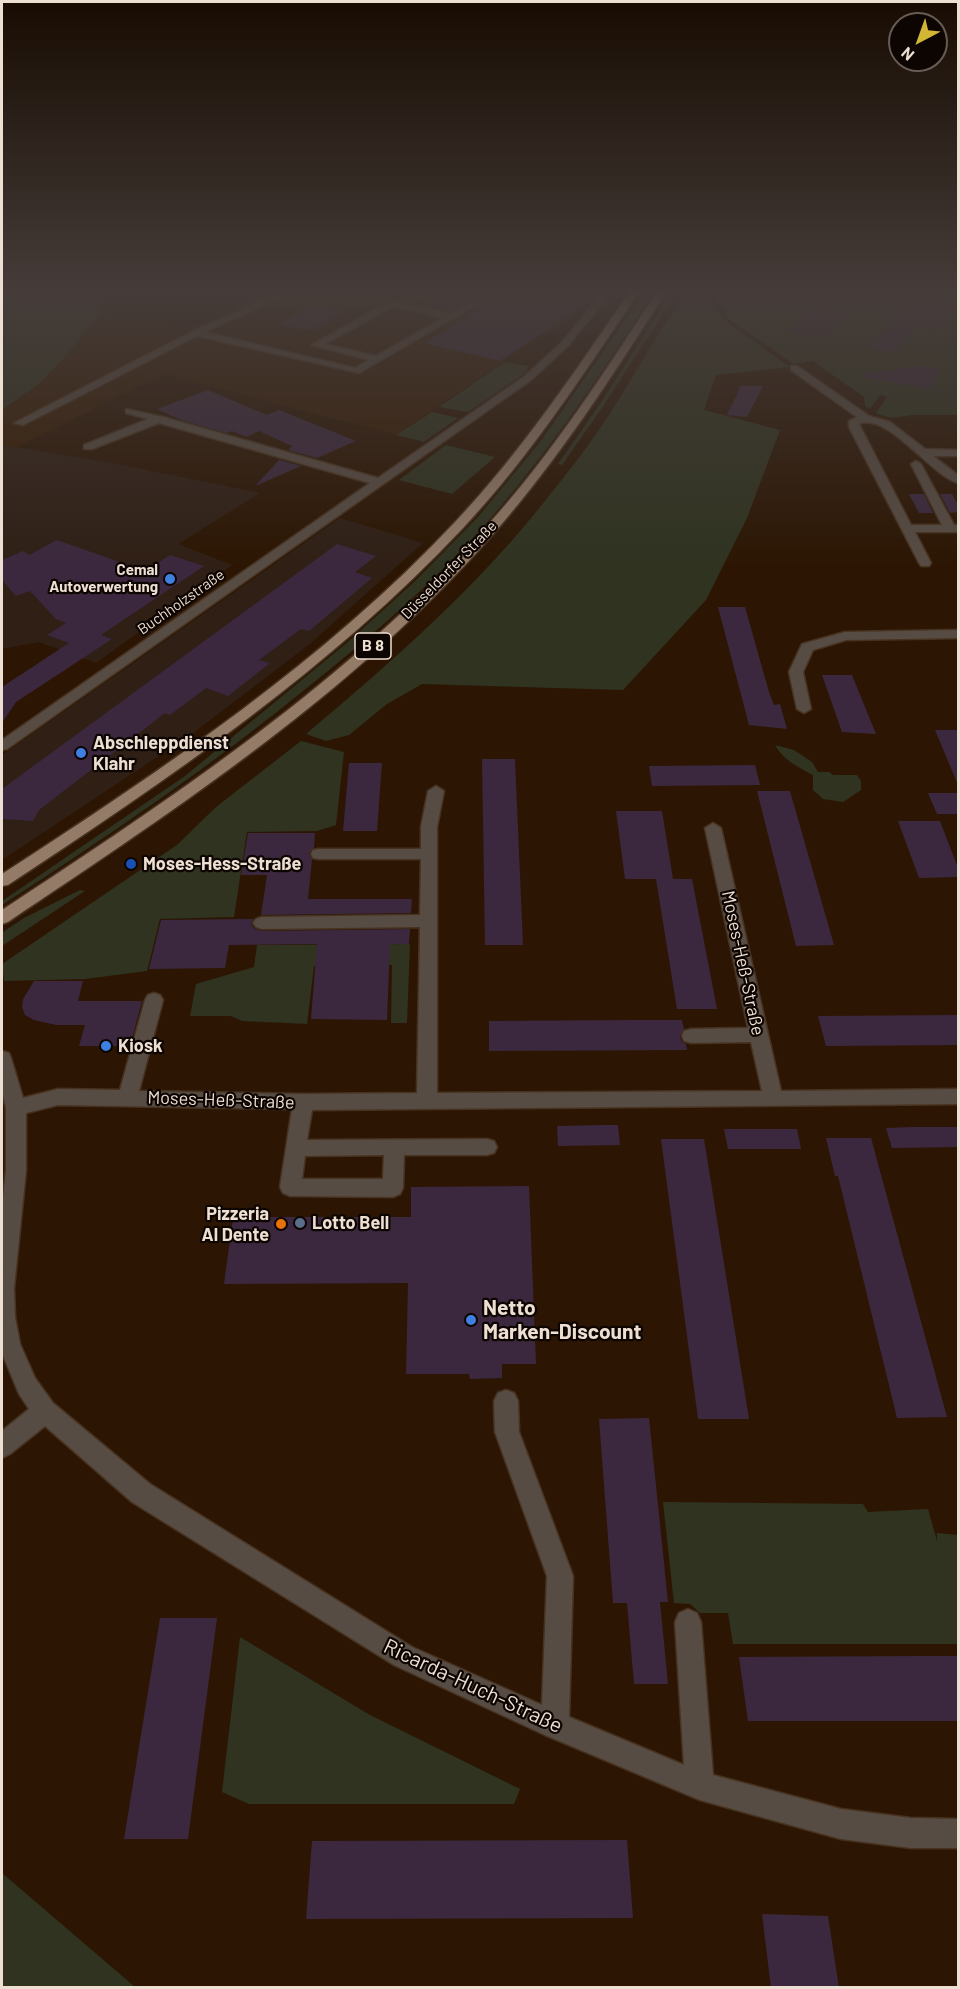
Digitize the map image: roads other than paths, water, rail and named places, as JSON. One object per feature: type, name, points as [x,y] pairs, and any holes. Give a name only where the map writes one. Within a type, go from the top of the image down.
[{"type":"main road","name":"Düsseldorfer Straße","points":[[2,881],[89,825],[183,759],[331,645],[399,585],[459,525],[518,457],[570,383]]},
{"type":"main road","name":"Düsseldorfer Straße","points":[[2,918],[117,841],[273,728],[363,655],[430,594],[489,531],[547,462],[604,383]]},
{"type":"street","points":[[19,423],[98,383]]},
{"type":"street","name":"Buchholzstraße","points":[[2,746],[520,383]]},
{"type":"street","points":[[815,383],[865,418],[886,424],[958,480]]},
{"type":"street","points":[[130,411],[379,482]]},
{"type":"street","points":[[865,418],[853,423],[854,427],[925,563]]},
{"type":"street","points":[[88,447],[159,419]]},
{"type":"street","points":[[924,452],[958,453]]},
{"type":"street","points":[[916,464],[955,528]]},
{"type":"street","points":[[908,529],[955,528]]},
{"type":"street","points":[[804,709],[796,672],[807,647],[845,636],[958,634]]},
{"type":"street","points":[[427,1102],[429,827],[436,791]]},
{"type":"street","name":"Moses-Heß-Straße","points":[[713,828],[773,1099]]},
{"type":"street","points":[[319,854],[429,854]]},
{"type":"street","points":[[262,922],[428,921]]},
{"type":"street","points":[[128,1097],[154,1000]]},
{"type":"street","points":[[691,1036],[759,1035]]},
{"type":"street","name":"Ricarda-Huch-Straße","points":[[2,1058],[16,1108],[16,1170],[3,1288],[4,1317],[9,1344],[27,1386],[45,1411],[141,1493],[237,1555],[403,1656],[555,1725],[700,1786],[841,1824],[911,1833],[958,1834]]},
{"type":"street","name":"Moses-Heß-Straße","points":[[16,1108],[58,1097],[303,1102],[958,1097]]},
{"type":"street","points":[[303,1102],[290,1187],[393,1188],[394,1147]]},
{"type":"street","points":[[296,1148],[487,1147]]},
{"type":"street","points":[[506,1401],[507,1432],[560,1576],[555,1725]]},
{"type":"street","points":[[2,1446],[45,1411]]},
{"type":"street","points":[[688,1622],[700,1786]]},
{"type":"place","name":"Cemal Autoverwertung","points":[[170,579]]},
{"type":"place","name":"Abschleppdienst Klahr","points":[[81,753]]},
{"type":"place","name":"Moses-Hess-Straße","points":[[131,864]]},
{"type":"place","name":"Kiosk","points":[[106,1046]]},
{"type":"place","name":"Lotto Bell","points":[[300,1223]]},
{"type":"place","name":"Pizzeria Al Dente","points":[[281,1224]]},
{"type":"place","name":"Netto Marken-Discount","points":[[471,1320]]}]
